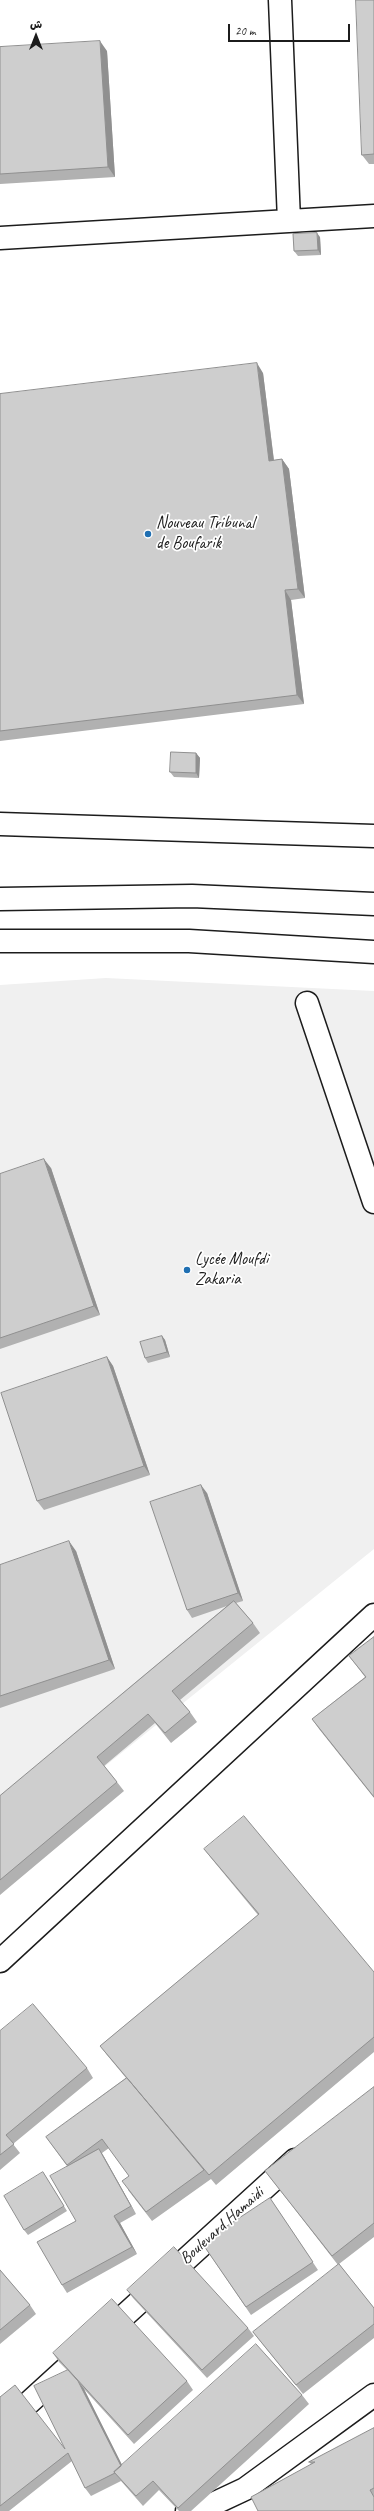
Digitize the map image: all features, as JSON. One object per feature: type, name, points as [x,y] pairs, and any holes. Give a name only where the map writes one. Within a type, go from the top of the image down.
[{"type":"main road","points":[[280,0],[289,221]]},
{"type":"main road","points":[[0,238],[374,216]]},
{"type":"main road","points":[[0,824],[374,836]]},
{"type":"main road","points":[[0,899],[192,896],[374,904]]},
{"type":"main road","points":[[0,941],[189,941],[374,952]]},
{"type":"main road","points":[[307,1004],[374,1202]]},
{"type":"main road","points":[[0,1961],[374,1615]]},
{"type":"main road","name":"Boulevard Hamaidi","points":[[0,2429],[310,2147]]},
{"type":"main road","points":[[187,2511],[213,2504],[245,2489],[374,2394]]},
{"type":"shaded area","name":"Lycée Moufdi Zakaria","points":[[106,978],[374,991],[374,1549],[0,1851],[0,985]]},
{"type":"building","points":[[356,0],[374,0],[374,154],[362,155]]},
{"type":"building","points":[[100,41],[108,167],[0,174],[0,47]]},
{"type":"building","points":[[317,233],[318,250],[294,251],[293,234]]},
{"type":"building","name":"Nouveau Tribunal de Boufarik","points":[[257,363],[269,461],[282,459],[298,589],[285,590],[297,695],[0,731],[0,394]]},
{"type":"building","points":[[171,752],[196,753],[196,773],[170,772]]},
{"type":"building","points":[[44,1159],[94,1306],[0,1338],[0,1174]]},
{"type":"building","points":[[162,1336],[167,1352],[145,1358],[140,1342]]},
{"type":"building","points":[[107,1357],[144,1466],[37,1501],[1,1393]]},
{"type":"building","points":[[201,1485],[238,1593],[187,1610],[150,1502]]},
{"type":"building","points":[[69,1541],[109,1660],[0,1696],[0,1565]]},
{"type":"building","points":[[234,1601],[253,1623],[172,1691],[190,1712],[165,1733],[148,1714],[97,1757],[117,1782],[0,1880],[0,1796]]},
{"type":"building","points":[[374,1637],[374,1797],[312,1719],[366,1677],[349,1656]]},
{"type":"building","points":[[244,1816],[374,1972],[374,2037],[209,2175],[100,2046],[259,1914],[204,1849]]},
{"type":"building","points":[[33,2004],[87,2068],[6,2135],[14,2144],[0,2155],[0,2031]]},
{"type":"building","points":[[127,2078],[204,2170],[146,2212],[122,2181],[129,2176],[102,2139],[67,2165],[46,2137]]},
{"type":"building","points":[[374,2087],[374,2223],[332,2256],[265,2171]]},
{"type":"building","points":[[99,2149],[131,2206],[114,2216],[132,2247],[62,2285],[37,2242],[76,2221],[50,2176]]},
{"type":"building","points":[[43,2172],[64,2206],[24,2230],[4,2196]]},
{"type":"building","points":[[270,2198],[313,2262],[246,2307],[202,2243]]},
{"type":"building","points":[[174,2247],[248,2328],[202,2370],[127,2290]]},
{"type":"building","points":[[339,2264],[374,2308],[374,2324],[296,2385],[253,2332]]},
{"type":"building","points":[[0,2270],[30,2305],[0,2330]]},
{"type":"building","points":[[112,2299],[187,2381],[128,2435],[53,2353]]},
{"type":"building","points":[[256,2344],[302,2395],[178,2508],[153,2481],[136,2496],[114,2472]]},
{"type":"building","points":[[68,2370],[78,2381],[121,2466],[114,2472],[115,2473],[85,2488],[68,2453],[0,2506],[0,2397],[15,2385],[65,2449],[34,2386]]},
{"type":"building","points":[[374,2428],[374,2488],[370,2490],[374,2497],[374,2511],[258,2511],[251,2497],[315,2462],[309,2462]]},
{"type":"place","name":"Nouveau Tribunal de Boufarik","points":[[148,534]]},
{"type":"place","name":"Lycée Moufdi Zakaria","points":[[187,1270]]}]
